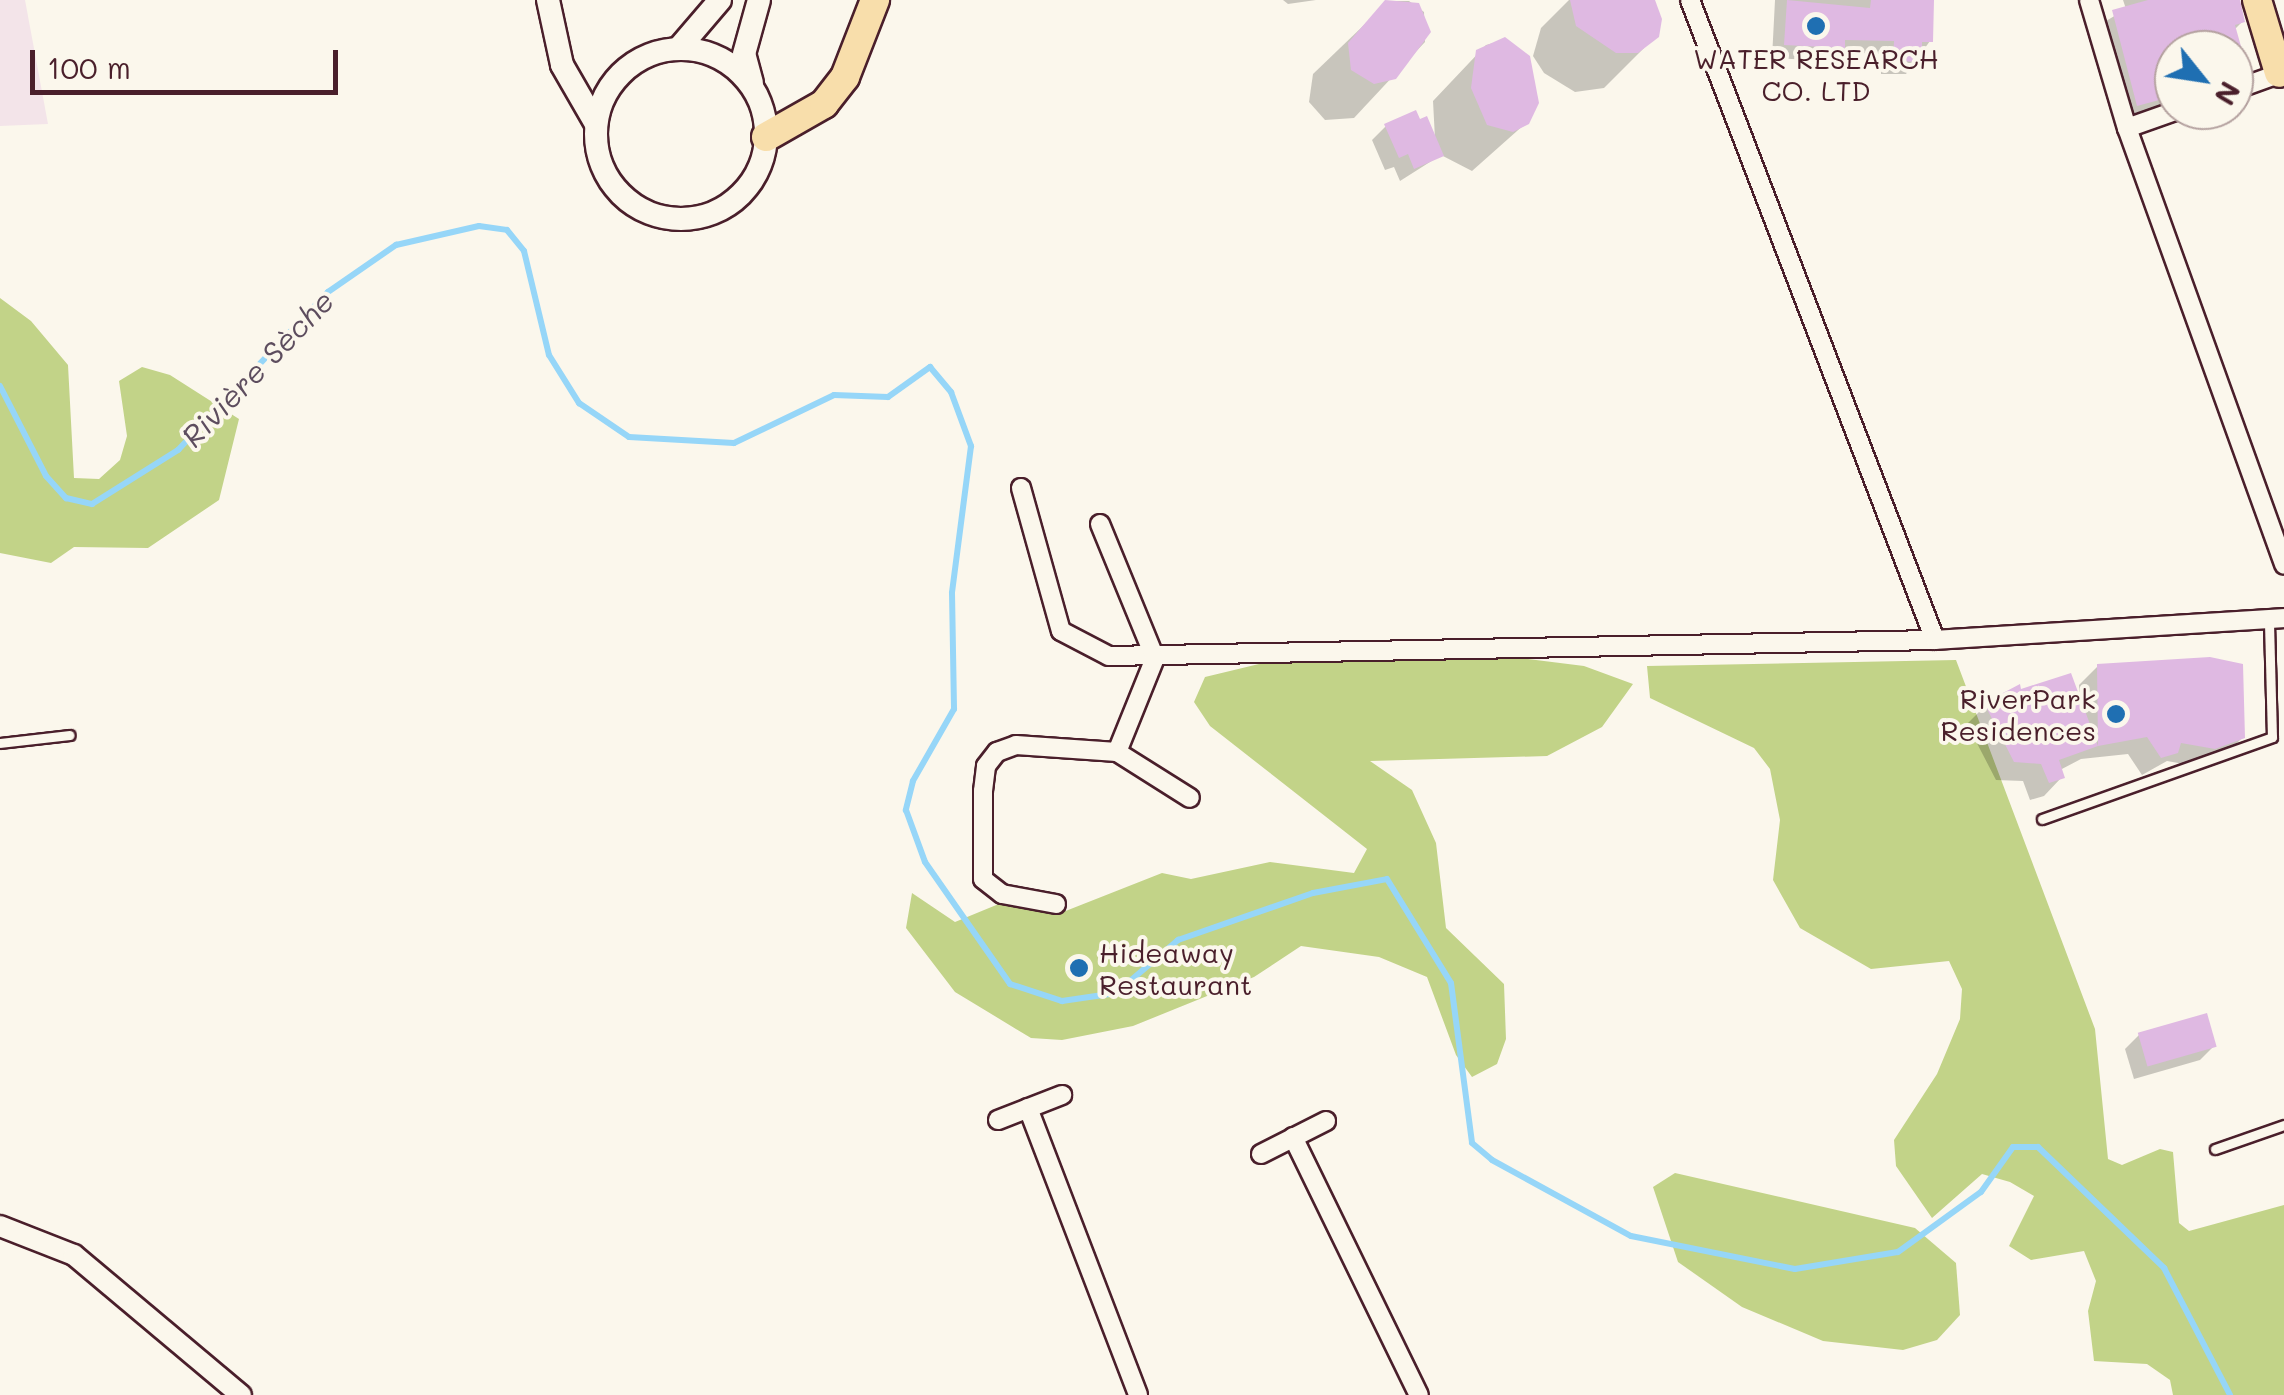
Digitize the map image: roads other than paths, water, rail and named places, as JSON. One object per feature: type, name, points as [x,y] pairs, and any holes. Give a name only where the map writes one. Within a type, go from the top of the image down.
[{"type":"main road","points":[[548,0],[562,65],[596,124]]},
{"type":"main road","points":[[679,48],[720,0]]},
{"type":"main road","points":[[754,88],[722,58],[679,48],[649,54],[623,70],[604,95],[596,124],[598,155],[610,183],[632,204],[674,218],[719,211],[744,192],[760,166],[766,136],[754,88],[744,54],[759,0]]},
{"type":"main road","points":[[766,136],[824,104],[844,77],[876,0]]},
{"type":"main road","points":[[2257,0],[2282,73]]},
{"type":"street","points":[[1690,0],[1935,640]]},
{"type":"street","points":[[2089,0],[2127,128],[2284,565]]},
{"type":"street","points":[[2254,83],[2282,73]]},
{"type":"street","points":[[2127,128],[2154,118]]},
{"type":"street","points":[[1021,488],[1061,631],[1090,651],[1155,658],[1935,640],[2277,619]]},
{"type":"street","points":[[1100,524],[1155,658],[1117,752]]},
{"type":"street","points":[[1056,904],[1002,894],[983,879],[979,847],[986,766],[996,752],[1016,746],[1117,752],[1190,798]]},
{"type":"street","points":[[998,1120],[1062,1095]]},
{"type":"street","points":[[1028,1108],[1138,1395]]},
{"type":"street","points":[[1261,1154],[1326,1120]]},
{"type":"street","points":[[1293,1137],[1419,1395]]},
{"type":"street","points":[[0,1226],[74,1255],[242,1395]]},
{"type":"lane","points":[[2042,819],[2272,737],[2277,619]]},
{"type":"lane","points":[[0,742],[70,735]]},
{"type":"lane","points":[[2215,1149],[2284,1125]]},
{"type":"waterway","name":"Rivière Sèche","points":[[0,386],[46,476],[66,498],[92,504],[178,450],[328,292],[396,245],[479,226],[507,230],[524,251],[549,355],[579,403],[629,437],[734,443],[834,395],[888,397],[930,367],[951,392],[971,446],[952,593],[954,709],[913,781],[906,810],[925,862],[1010,984],[1062,1001],[1116,993],[1178,940],[1313,893],[1387,879],[1451,983],[1472,1143],[1492,1160],[1631,1236],[1795,1269],[1898,1252],[1981,1192],[2013,1147],[2038,1147],[2164,1268],[2230,1395]]},
{"type":"place","name":"WATER RESEARCH CO. LTD","points":[[1816,26]]},
{"type":"place","name":"RiverPark Residences","points":[[2116,714]]},
{"type":"place","name":"Hideaway Restaurant","points":[[1079,968]]}]
